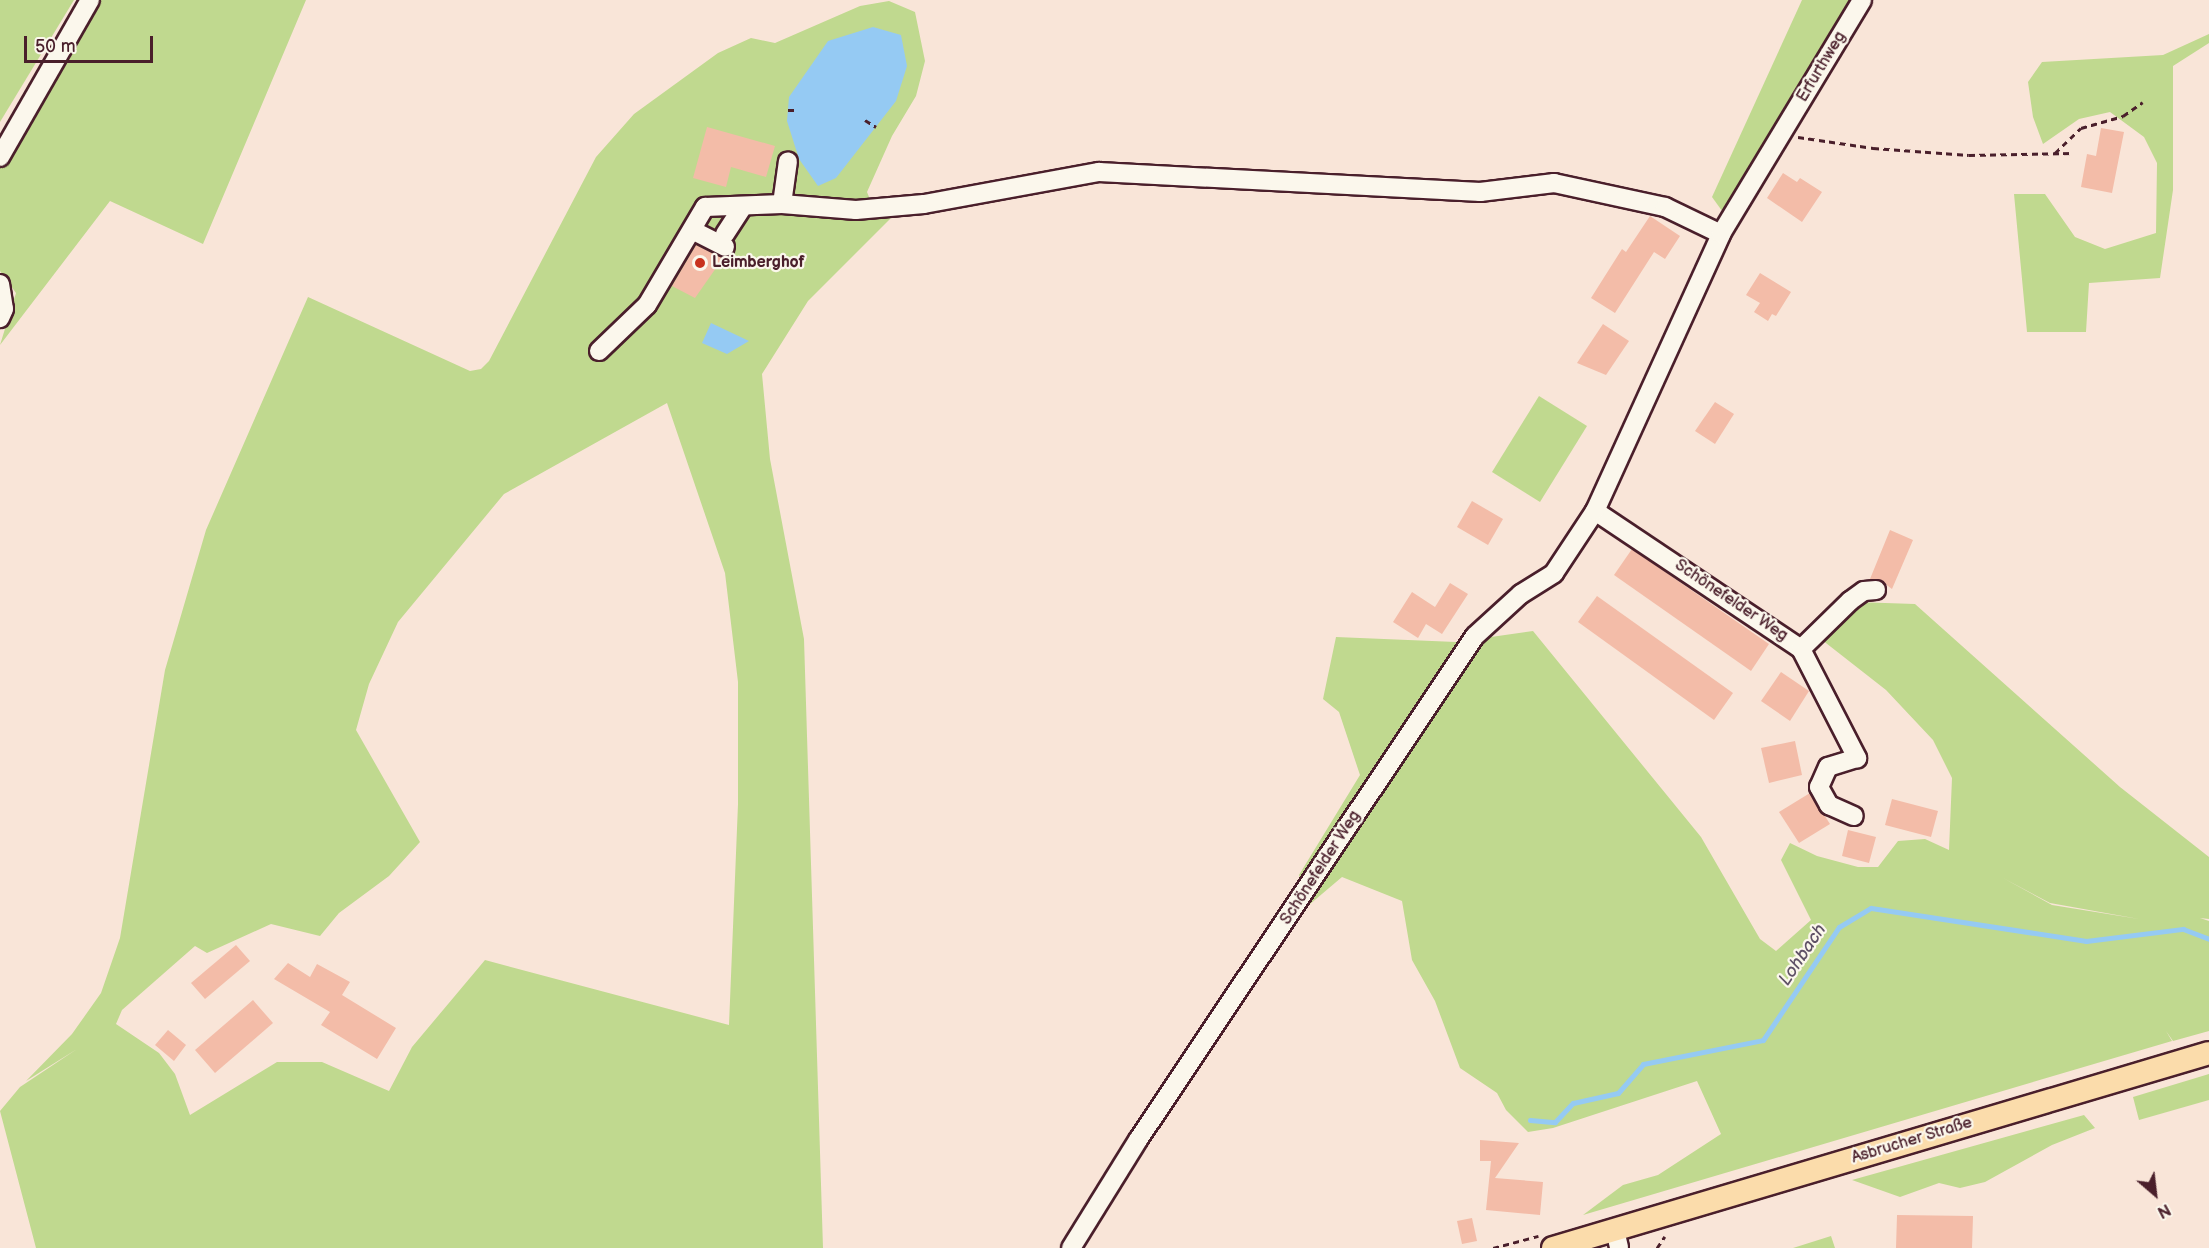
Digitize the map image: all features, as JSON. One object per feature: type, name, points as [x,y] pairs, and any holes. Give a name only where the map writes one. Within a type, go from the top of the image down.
[{"type":"main road","name":"Asbrucher Straße","points":[[1553,1248],[1618,1239],[2209,1053]]},
{"type":"street","points":[[0,157],[90,0]]},
{"type":"street","name":"Erfurthweg","points":[[1781,135],[1862,0]]},
{"type":"street","name":"Schönefelder Weg","points":[[1071,1248],[1138,1140],[1475,636],[1521,594],[1554,573],[1595,511],[1721,234],[1781,135]]},
{"type":"street","points":[[782,204],[788,161]]},
{"type":"street","points":[[599,351],[647,306],[705,207],[742,208],[782,204],[856,210],[924,204],[1099,172],[1480,192],[1554,183],[1665,207],[1721,234]]},
{"type":"street","points":[[692,230],[725,241],[742,208]]},
{"type":"street","points":[[0,284],[4,309],[0,318]]},
{"type":"street","name":"Schönefelder Weg","points":[[1595,511],[1801,649],[1857,758],[1828,767],[1819,787],[1829,805],[1854,816]]},
{"type":"street","points":[[1801,649],[1850,601],[1864,591],[1876,590]]},
{"type":"path","points":[[2055,153],[2081,128],[2123,117],[2143,102]]},
{"type":"path","points":[[788,110],[796,110]]},
{"type":"path","points":[[865,120],[876,128]]},
{"type":"path","points":[[1781,135],[1873,148],[1969,155],[2074,153]]},
{"type":"green space","points":[[0,0],[74,0],[0,122]]},
{"type":"green space","points":[[93,0],[306,0],[203,244],[110,201],[0,345],[16,293],[0,271],[0,160]]},
{"type":"green space","points":[[1802,0],[1851,0],[1725,215],[1712,197]]},
{"type":"green space","points":[[889,1],[915,12],[925,61],[916,96],[892,136],[867,192],[871,202],[894,215],[808,301],[762,374],[770,459],[804,639],[823,1248],[36,1248],[0,1111],[20,1087],[77,1049],[26,1081],[72,1034],[101,993],[120,938],[165,670],[206,530],[308,297],[470,371],[481,369],[489,361],[596,157],[634,114],[718,53],[751,38],[775,43],[860,6]],"holes":[[[667,403],[725,573],[738,682],[738,804],[729,1025],[485,960],[412,1047],[389,1091],[322,1062],[277,1062],[190,1115],[175,1074],[159,1053],[116,1024],[122,1010],[195,946],[207,953],[271,924],[320,936],[339,913],[389,876],[420,842],[356,730],[369,684],[398,622],[504,494]]]},
{"type":"green space","points":[[2209,34],[2209,43],[2173,66],[2173,190],[2160,278],[2089,283],[2086,332],[2027,332],[2014,194],[2045,194],[2075,237],[2105,249],[2156,233],[2157,163],[2144,137],[2110,112],[2079,119],[2043,144],[2033,117],[2028,82],[2042,62],[2163,55]]},
{"type":"green space","points":[[1539,396],[1587,426],[1540,502],[1492,472]]},
{"type":"green space","points":[[1855,602],[1915,604],[2120,787],[2209,857],[2209,919],[2200,918],[2209,921],[2209,1031],[2173,1041],[2166,1031],[2172,1041],[1583,1215],[1623,1185],[1658,1175],[1721,1134],[1697,1081],[1553,1128],[1528,1132],[1506,1110],[1497,1093],[1460,1068],[1435,1001],[1412,960],[1402,901],[1342,877],[1309,905],[1299,875],[1360,775],[1339,712],[1323,699],[1336,637],[1456,642],[1533,631],[1701,837],[1760,939],[1776,951],[1811,920],[1781,860],[1790,843],[1817,856],[1858,867],[1878,867],[1898,841],[1925,839],[1949,850],[1952,778],[1933,740],[1886,690],[1817,636]],"holes":[[[2003,878],[2050,903],[2139,919],[2052,905]]]},
{"type":"green space","points":[[2209,1074],[2209,1100],[2139,1120],[2133,1097]]},
{"type":"green space","points":[[2084,1115],[2095,1128],[2052,1145],[1985,1182],[1960,1188],[1939,1183],[1900,1197],[1852,1180]]},
{"type":"green space","points":[[1831,1236],[1835,1248],[1793,1248]]},
{"type":"water","points":[[873,27],[901,35],[907,66],[896,101],[836,178],[818,186],[799,159],[787,121],[789,97],[828,41]]},
{"type":"water","points":[[711,323],[749,341],[727,354],[702,343]]},
{"type":"building","points":[[707,127],[775,146],[766,177],[731,167],[726,187],[693,178]]},
{"type":"building","points":[[2101,128],[2124,132],[2112,193],[2081,187],[2087,154],[2096,156]]},
{"type":"building","points":[[1783,173],[1797,182],[1800,178],[1822,192],[1802,222],[1767,198]]},
{"type":"building","points":[[1650,216],[1680,236],[1665,259],[1654,252],[1615,313],[1591,298],[1622,249],[1626,252]]},
{"type":"building","name":"Leimberghof","points":[[696,245],[723,258],[695,298],[672,286]]},
{"type":"building","points":[[1760,273],[1791,292],[1776,316],[1772,314],[1768,321],[1754,312],[1760,303],[1746,295]]},
{"type":"building","points":[[1603,324],[1629,341],[1606,375],[1577,363]]},
{"type":"building","points":[[1715,402],[1734,414],[1715,444],[1695,431]]},
{"type":"building","points":[[1472,501],[1503,519],[1488,545],[1457,527]]},
{"type":"building","points":[[1890,530],[1913,540],[1892,589],[1880,580],[1870,579]]},
{"type":"building","points":[[1632,549],[1769,644],[1751,671],[1614,575]]},
{"type":"building","points":[[1450,583],[1468,594],[1442,634],[1426,624],[1418,638],[1393,622],[1412,592],[1435,607]]},
{"type":"building","points":[[1597,596],[1733,693],[1714,720],[1578,622]]},
{"type":"building","points":[[1781,672],[1809,691],[1790,721],[1761,701]]},
{"type":"building","points":[[1795,741],[1802,775],[1769,783],[1761,748]]},
{"type":"building","points":[[1810,793],[1830,824],[1799,843],[1779,812]]},
{"type":"building","points":[[1892,799],[1938,811],[1931,837],[1885,825]]},
{"type":"building","points":[[1848,830],[1876,837],[1869,863],[1842,856]]},
{"type":"building","points":[[236,945],[250,961],[205,999],[191,983]]},
{"type":"building","points":[[288,963],[310,977],[317,964],[350,982],[342,995],[396,1028],[377,1059],[321,1025],[330,1012],[274,979]]},
{"type":"building","points":[[253,1000],[273,1023],[215,1073],[195,1050]]},
{"type":"building","points":[[168,1030],[186,1045],[174,1061],[155,1045]]},
{"type":"building","points":[[1480,1140],[1519,1143],[1495,1178],[1543,1182],[1540,1215],[1486,1210],[1491,1161],[1480,1161]]},
{"type":"building","points":[[1897,1215],[1973,1216],[1972,1248],[1896,1248]]},
{"type":"building","points":[[1472,1218],[1477,1241],[1462,1244],[1457,1221]]},
{"type":"waterway","name":"Lohbach","points":[[1530,1120],[1555,1122],[1573,1103],[1618,1093],[1643,1064],[1763,1040],[1839,927],[1871,908],[2086,941],[2183,929],[2209,939]]},
{"type":"place","name":"Leimberghof","points":[[700,263]]}]
